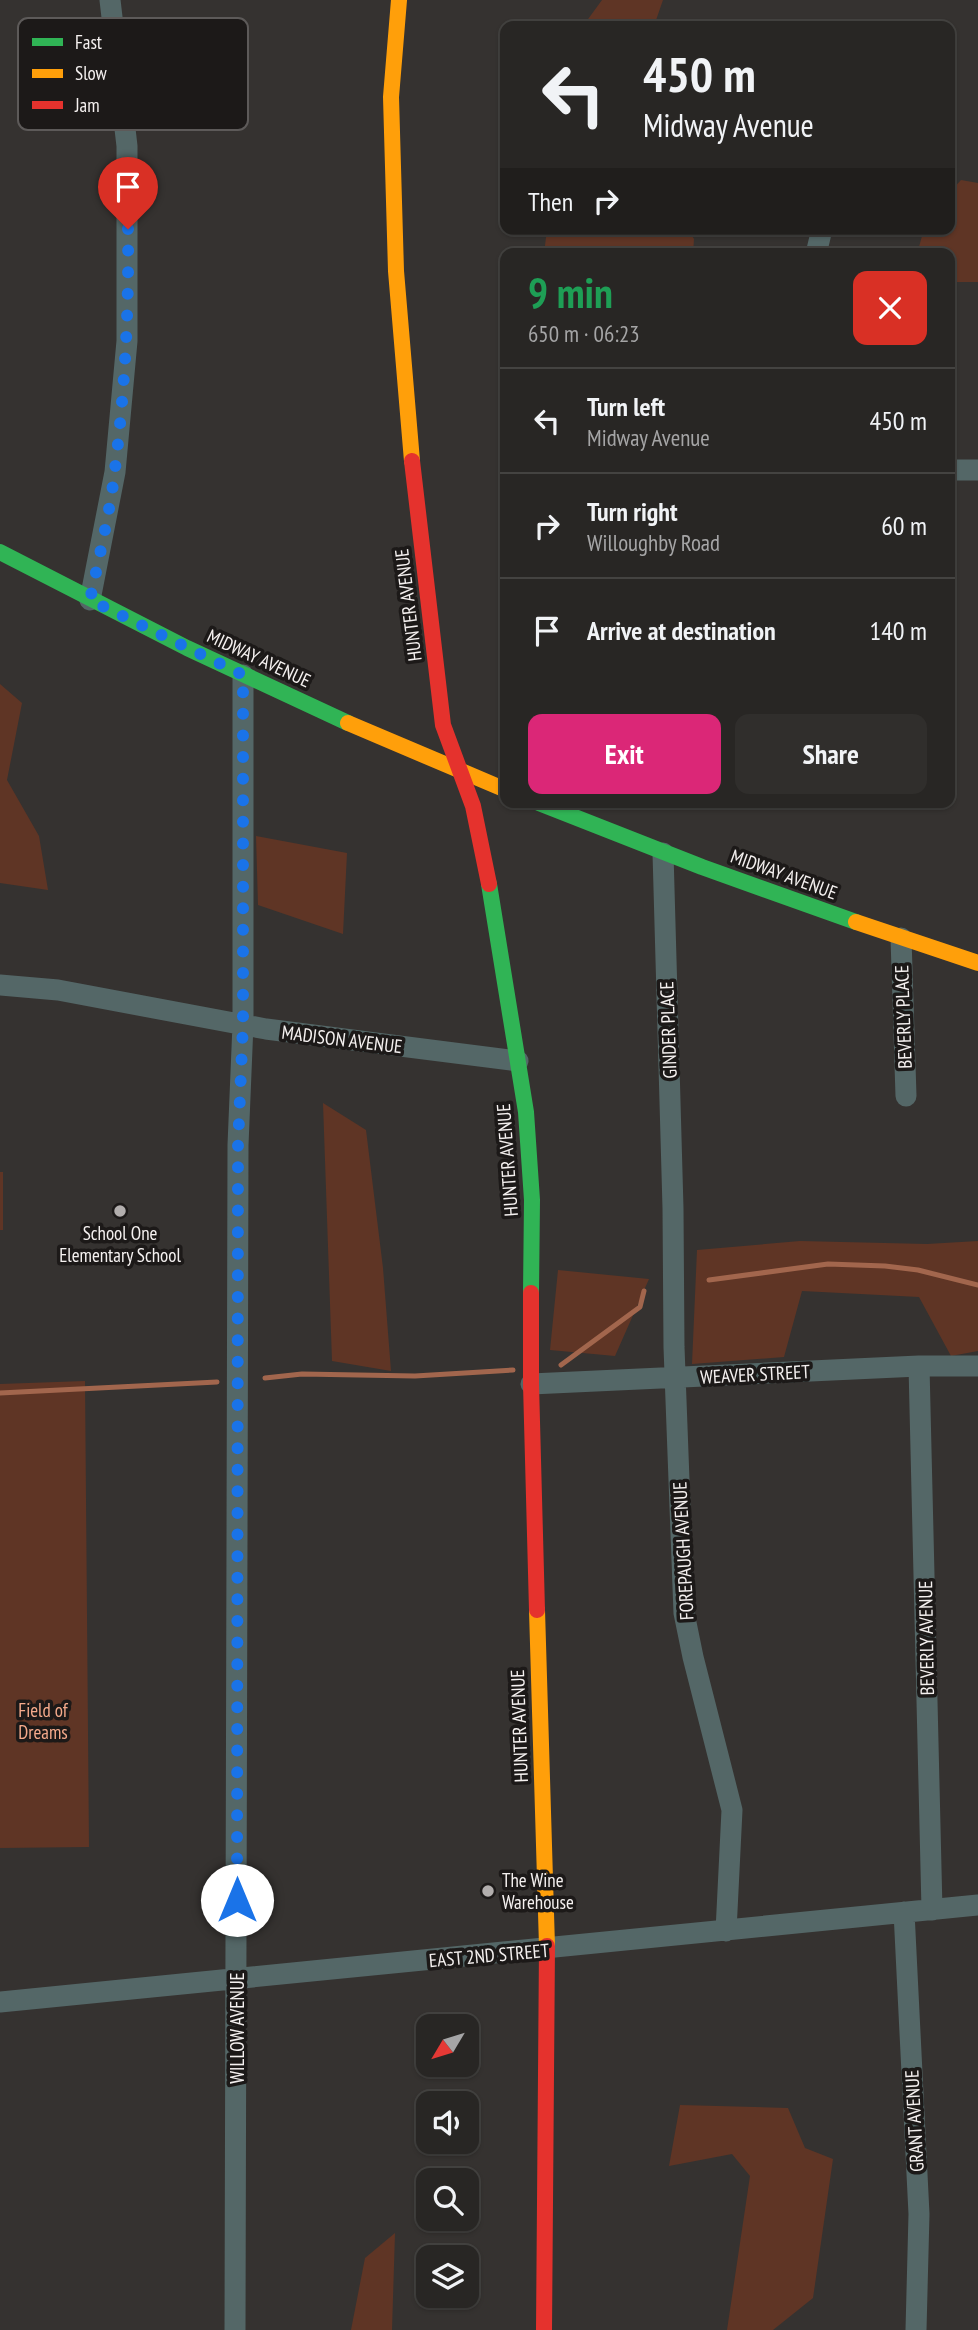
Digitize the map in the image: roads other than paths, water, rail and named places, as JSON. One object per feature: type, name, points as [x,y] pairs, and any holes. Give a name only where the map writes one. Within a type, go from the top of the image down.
[{"type":"street","points":[[110,0],[112,18]]},
{"type":"street","name":"HUNTER AVENUE","points":[[400,0],[391,97],[396,271],[409,438],[443,725],[473,806],[494,907],[526,1112],[532,1200],[531,1384],[547,1950],[544,2330]]},
{"type":"street","points":[[90,600],[115,472],[128,341],[125,130]]},
{"type":"street","points":[[955,470],[978,470]]},
{"type":"street","name":"MIDWAY AVENUE","points":[[0,552],[90,600],[243,675],[500,788]]},
{"type":"street","name":"WILLOW AVENUE","points":[[235,2330],[238,1145],[243,1024],[243,675]]},
{"type":"street","name":"MIDWAY AVENUE","points":[[551,808],[663,853],[978,963]]},
{"type":"street","name":"GINDER PLACE","points":[[663,853],[673,1208]]},
{"type":"street","name":"BEVERLY PLACE","points":[[901,938],[906,1096]]},
{"type":"street","name":"MADISON AVENUE","points":[[0,985],[58,990],[243,1024],[518,1061]]},
{"type":"street","name":"FOREPAUGH AVENUE","points":[[673,1208],[675,1377],[684,1613],[732,1810],[726,1931]]},
{"type":"street","name":"WEAVER STREET","points":[[531,1384],[919,1366],[978,1366]]},
{"type":"street","name":"BEVERLY AVENUE","points":[[919,1366],[932,1910]]},
{"type":"street","name":"EAST 2ND STREET","points":[[0,2002],[547,1950],[978,1905]]},
{"type":"street","name":"GRANT AVENUE","points":[[904,1912],[919,2214],[916,2330]]},
{"type":"waterway","points":[[709,1280],[828,1264],[918,1270],[978,1285]]},
{"type":"waterway","points":[[561,1365],[640,1307],[644,1291]]},
{"type":"waterway","points":[[265,1378],[302,1374],[415,1376],[513,1370]]},
{"type":"waterway","points":[[0,1393],[217,1382]]},
{"type":"place","name":"School One Elementary School","points":[[120,1211]]},
{"type":"place","name":"The Wine Warehouse","points":[[488,1891]]},
{"type":"park label","name":"Field of Dreams","points":[[43,1721]]}]
